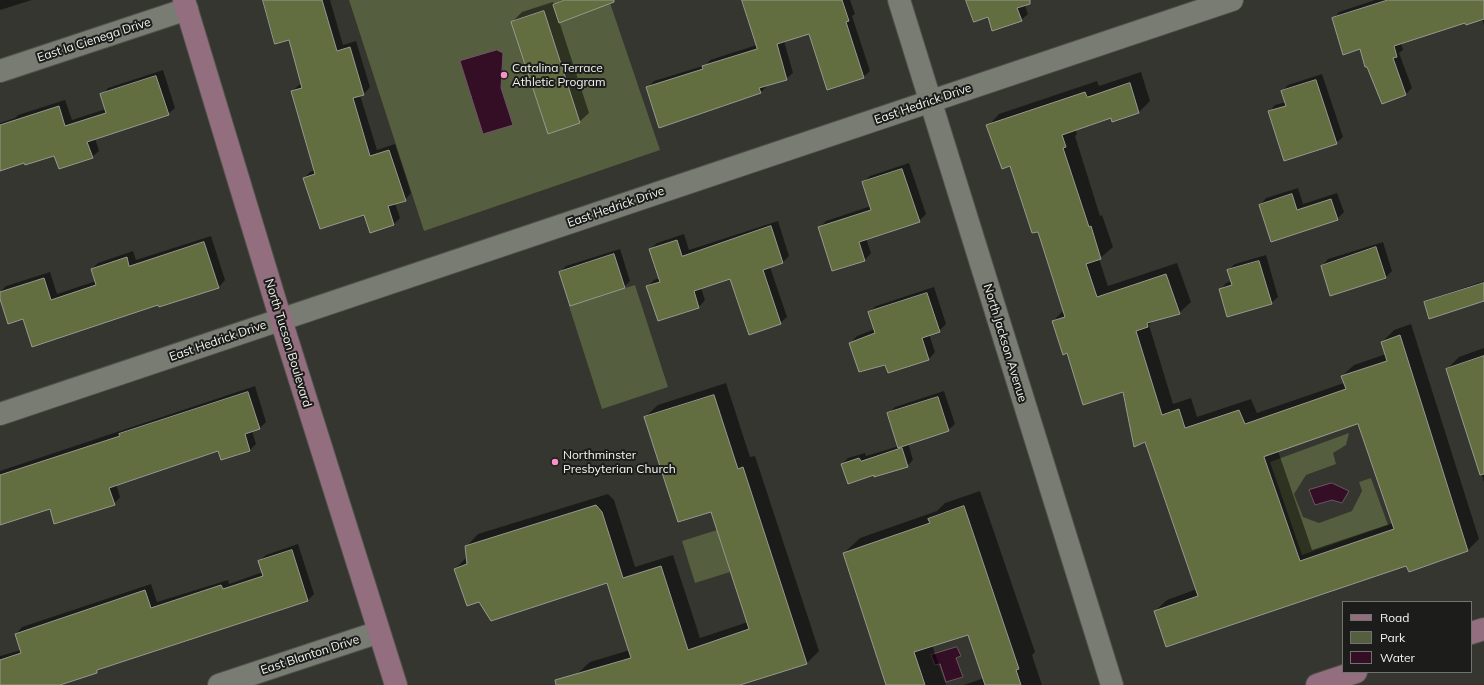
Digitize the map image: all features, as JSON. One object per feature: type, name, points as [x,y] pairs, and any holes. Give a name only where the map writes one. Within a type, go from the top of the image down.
[{"type":"main road","name":"North Tucson Boulevard","points":[[186,4],[281,320],[396,685]]},
{"type":"main road","points":[[1472,633],[1484,629]]},
{"type":"main road","points":[[1317,685],[1353,673]]},
{"type":"street","name":"North Jackson Avenue","points":[[898,0],[1112,685]]},
{"type":"street","name":"East Hedrick Drive","points":[[0,414],[1232,0]]},
{"type":"street","name":"East la Cienega Drive","points":[[0,71],[186,4]]},
{"type":"street","name":"East Blanton Drive","points":[[219,685],[379,632]]},
{"type":"green space","name":"Catalina Terrace Athletic Program","points":[[349,0],[609,0],[660,150],[424,231]]},
{"type":"green space","points":[[635,285],[668,387],[602,409],[569,306]]},
{"type":"green space","points":[[1349,433],[1346,445],[1333,453],[1336,464],[1306,475],[1294,494],[1303,517],[1319,523],[1352,511],[1362,491],[1359,482],[1371,478],[1388,525],[1302,555],[1270,462]]},
{"type":"green space","points":[[717,530],[730,572],[695,583],[682,541]]},
{"type":"water","points":[[497,50],[503,53],[501,88],[513,125],[483,134],[460,61]]},
{"type":"water","points":[[1332,483],[1349,491],[1342,503],[1332,500],[1315,505],[1309,490]]},
{"type":"water","points":[[957,647],[961,656],[956,658],[963,677],[946,682],[940,664],[935,665],[931,655]]},
{"type":"building","points":[[263,0],[322,0],[337,51],[350,47],[364,95],[353,98],[370,156],[389,150],[406,201],[388,206],[394,225],[370,233],[364,215],[320,229],[303,178],[315,174],[291,91],[302,88],[289,40],[275,44]]},
{"type":"building","points":[[565,0],[614,0],[614,2],[559,23],[553,5]]},
{"type":"building","points":[[742,0],[842,0],[849,21],[846,22],[864,78],[827,90],[809,34],[777,44],[787,80],[759,88],[761,93],[659,128],[646,87],[703,69],[702,66],[757,49]]},
{"type":"building","points":[[966,0],[1030,0],[1030,4],[1017,8],[1022,21],[992,31],[988,17],[974,22]]},
{"type":"building","points":[[1388,0],[1484,0],[1484,19],[1466,25],[1465,23],[1394,46],[1397,57],[1393,58],[1406,95],[1382,104],[1367,67],[1365,67],[1360,49],[1343,55],[1332,18]]},
{"type":"building","points":[[544,11],[580,123],[548,134],[511,22]]},
{"type":"building","points":[[156,76],[169,115],[87,142],[93,158],[59,169],[54,156],[25,165],[24,163],[0,171],[0,125],[59,106],[65,126],[106,113],[100,94]]},
{"type":"building","points":[[1316,80],[1337,144],[1284,161],[1268,111],[1286,106],[1281,91]]},
{"type":"building","points":[[1130,83],[1139,113],[1112,122],[1111,118],[1062,135],[1066,147],[1063,148],[1089,227],[1091,226],[1101,259],[1086,264],[1097,297],[1166,274],[1180,314],[1147,323],[1148,327],[1136,331],[1162,415],[1179,409],[1185,428],[1239,410],[1245,424],[1346,389],[1341,376],[1387,361],[1381,342],[1400,335],[1468,551],[1409,572],[1406,566],[1166,647],[1154,611],[1198,596],[1145,442],[1134,447],[1123,392],[1083,405],[1067,353],[1063,355],[1052,321],[1065,317],[1038,232],[1032,233],[1010,166],[1002,169],[986,125],[1085,92],[1087,97]],"holes":[[[1358,424],[1394,529],[1300,561],[1264,457]]]},
{"type":"building","points":[[902,169],[920,222],[859,242],[865,261],[832,271],[818,227],[871,210],[862,182]]},
{"type":"building","points":[[1292,194],[1297,210],[1331,199],[1338,220],[1271,242],[1259,205]]},
{"type":"building","points":[[771,226],[783,263],[763,270],[781,324],[749,335],[730,279],[694,291],[699,308],[658,321],[646,286],[660,282],[649,249],[677,240],[682,256]]},
{"type":"building","points":[[204,242],[219,288],[159,307],[158,305],[32,347],[23,319],[8,324],[0,299],[0,292],[44,278],[51,300],[96,285],[91,269],[127,257],[129,266]]},
{"type":"building","points":[[1376,247],[1386,278],[1330,296],[1321,266]]},
{"type":"building","points":[[614,254],[625,288],[570,306],[559,272]]},
{"type":"building","points":[[1259,261],[1272,304],[1227,317],[1219,289],[1232,285],[1227,270]]},
{"type":"building","points":[[1484,283],[1484,301],[1429,319],[1424,302]]},
{"type":"building","points":[[927,293],[940,332],[922,338],[929,360],[888,373],[885,365],[859,372],[849,343],[875,333],[868,312]]},
{"type":"building","points":[[1484,356],[1484,474],[1480,475],[1446,369]]},
{"type":"building","points":[[248,392],[260,429],[245,434],[250,451],[221,460],[218,451],[109,488],[115,505],[54,524],[50,509],[0,525],[0,475]]},
{"type":"building","points":[[714,395],[738,469],[743,467],[807,664],[740,685],[556,685],[555,680],[631,658],[607,583],[491,621],[479,602],[467,606],[454,569],[467,564],[465,546],[596,505],[602,512],[623,578],[661,566],[688,650],[749,629],[711,512],[678,522],[644,417]]},
{"type":"building","points":[[938,397],[949,431],[898,448],[887,413]]},
{"type":"building","points":[[902,448],[908,467],[874,477],[874,475],[848,484],[841,464],[859,458],[861,461]]},
{"type":"building","points":[[964,506],[1019,669],[1016,670],[1021,685],[985,685],[968,635],[914,652],[925,685],[886,685],[843,553],[930,523],[928,519]]},
{"type":"building","points":[[292,550],[308,601],[97,670],[97,673],[60,685],[0,685],[0,660],[21,653],[15,634],[145,590],[151,608],[221,585],[223,589],[263,576],[258,561]]},
{"type":"place","name":"Catalina Terrace Athletic Program","points":[[504,75]]},
{"type":"place","name":"Northminster Presbyterian Church","points":[[555,462]]}]
